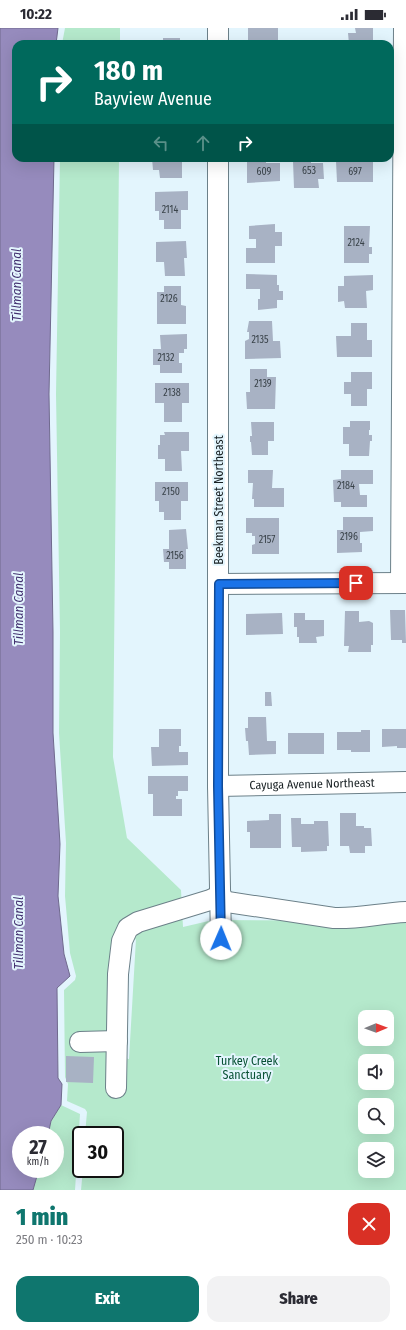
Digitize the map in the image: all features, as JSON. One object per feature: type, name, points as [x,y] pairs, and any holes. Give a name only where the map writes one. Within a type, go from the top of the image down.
[{"type":"street","points":[[218,28],[218,40]]},
{"type":"street","points":[[219,584],[404,583],[397,130],[404,28]]},
{"type":"street","name":"Beekman Street Northeast","points":[[218,162],[218,786],[221,939]]},
{"type":"street","name":"Cayuga Avenue Northeast","points":[[218,786],[406,782]]},
{"type":"street","points":[[116,1088],[118,974],[122,941],[128,928],[138,922],[221,898],[334,918],[350,918],[376,914],[406,912]]},
{"type":"street","points":[[80,1042],[117,1041]]},
{"type":"green space","points":[[65,28],[120,28],[120,40],[63,40]]},
{"type":"green space","name":"Turkey Creek Sanctuary","points":[[60,162],[119,162],[113,757],[127,838],[181,890],[183,927],[213,920],[406,921],[406,1190],[81,1190],[82,1178],[124,1178],[124,1126],[86,1126],[87,1112],[85,1109],[67,1101],[68,1084],[65,1077],[64,990],[75,980],[76,976],[70,953],[65,896],[66,843],[59,733],[60,632],[56,394]],"holes":[[[136,939],[129,1059],[123,1054],[130,946]]]},
{"type":"green space","points":[[61,1105],[80,1114],[79,1126],[72,1126],[72,1178],[76,1178],[75,1190],[33,1190],[36,1178],[64,1178],[64,1126],[50,1126],[51,1121]]},
{"type":"water","name":"Tillman Canal","points":[[0,28],[58,28],[56,40],[12,40],[12,162],[54,162],[49,394],[53,733],[60,844],[58,896],[64,954],[70,976],[57,988],[58,1078],[62,1084],[61,1105],[51,1121],[50,1126],[12,1126],[12,1178],[36,1178],[33,1190],[0,1190]]},
{"type":"building","points":[[248,28],[278,28],[278,40],[248,40]]},
{"type":"building","points":[[355,28],[373,28],[373,40],[349,40],[348,33],[356,33]]},
{"type":"building","points":[[163,38],[180,38],[180,40],[163,40]]},
{"type":"building","points":[[152,162],[182,162],[182,178],[160,178],[159,170],[153,170]]},
{"type":"building","points":[[247,162],[280,163],[280,181],[247,183]]},
{"type":"building","points":[[293,162],[323,163],[324,179],[318,179],[319,188],[294,188]]},
{"type":"building","points":[[336,162],[373,162],[373,182],[337,182]]},
{"type":"building","points":[[188,191],[188,210],[181,210],[181,229],[164,229],[164,220],[159,220],[159,211],[155,211],[155,192]]},
{"type":"building","points":[[275,224],[275,232],[282,232],[282,246],[275,246],[275,263],[246,263],[246,248],[256,248],[256,239],[249,239],[249,226]]},
{"type":"building","points":[[344,226],[370,226],[369,247],[372,247],[372,254],[369,254],[369,263],[344,263]]},
{"type":"building","points":[[186,241],[187,258],[184,258],[185,276],[165,276],[164,262],[156,262],[156,242]]},
{"type":"building","points":[[246,274],[277,275],[277,285],[279,285],[279,291],[283,291],[283,300],[277,300],[277,308],[258,310],[260,289],[246,289]]},
{"type":"building","points":[[373,275],[373,290],[366,291],[367,308],[345,308],[344,301],[338,302],[338,286],[344,286],[344,276]]},
{"type":"building","points":[[164,286],[181,286],[181,305],[186,306],[186,324],[157,324],[157,292],[164,292]]},
{"type":"building","points":[[249,321],[272,321],[273,341],[280,341],[281,358],[245,359],[245,341],[249,339],[249,332],[247,332]]},
{"type":"building","points":[[351,323],[367,323],[367,340],[372,340],[372,357],[337,357],[336,336],[351,336]]},
{"type":"building","points":[[187,334],[187,349],[184,349],[184,353],[179,353],[179,363],[182,363],[182,373],[160,373],[160,365],[153,365],[153,349],[161,349],[160,335]]},
{"type":"building","points":[[250,369],[267,369],[267,377],[276,377],[275,409],[247,409],[246,392],[250,392]]},
{"type":"building","points":[[351,372],[372,372],[372,389],[367,389],[367,406],[351,406],[351,394],[344,394],[344,382],[351,382]]},
{"type":"building","points":[[155,383],[189,383],[189,403],[182,403],[182,422],[164,422],[164,403],[155,403]]},
{"type":"building","points":[[350,421],[370,421],[369,435],[372,435],[372,441],[370,441],[369,456],[349,456],[349,444],[343,444],[343,427],[350,427]]},
{"type":"building","points":[[251,422],[274,422],[274,441],[268,441],[268,455],[252,455],[250,442],[250,436],[252,436]]},
{"type":"building","points":[[164,432],[189,432],[189,451],[181,451],[182,471],[165,471],[165,459],[158,459],[160,435],[165,435]]},
{"type":"building","points":[[248,470],[273,470],[272,488],[284,488],[284,507],[254,507],[254,499],[252,499],[253,483],[248,483]]},
{"type":"building","points":[[341,470],[373,470],[373,484],[359,484],[360,495],[367,495],[367,507],[341,507],[341,502],[334,502],[333,480],[341,479]]},
{"type":"building","points":[[155,482],[188,482],[188,501],[181,501],[181,520],[164,520],[164,512],[159,512],[159,501],[155,501]]},
{"type":"building","points":[[343,517],[373,517],[373,531],[360,532],[362,552],[337,553],[337,530],[343,530]]},
{"type":"building","points":[[246,518],[279,518],[279,554],[252,554],[252,545],[255,544],[255,536],[252,536],[252,533],[246,533]]},
{"type":"building","points":[[186,529],[188,549],[186,549],[186,569],[169,569],[169,562],[164,562],[163,549],[169,549],[169,530]]},
{"type":"building","points":[[390,610],[405,610],[406,643],[402,643],[402,640],[391,640]]},
{"type":"building","points":[[345,611],[359,611],[359,622],[369,621],[373,623],[373,645],[371,645],[371,652],[348,652],[349,646],[344,646]]},
{"type":"building","points":[[282,613],[283,634],[246,635],[246,614]]},
{"type":"building","points":[[294,613],[305,613],[305,620],[324,620],[324,636],[316,637],[317,643],[299,643],[299,637],[297,637],[297,627],[294,627]]},
{"type":"building","points":[[265,692],[271,692],[272,706],[265,706]]},
{"type":"building","points":[[248,717],[266,717],[267,741],[276,741],[276,754],[249,755],[245,728],[248,728]]},
{"type":"building","points":[[159,729],[181,729],[181,746],[179,746],[179,752],[188,752],[188,765],[152,766],[151,747],[159,747]]},
{"type":"building","points":[[382,729],[406,729],[406,748],[397,748],[397,746],[382,747]]},
{"type":"building","points":[[361,730],[370,730],[370,752],[337,750],[337,732],[361,732]]},
{"type":"building","points":[[288,733],[324,733],[324,754],[288,754]]},
{"type":"building","points":[[148,776],[188,776],[188,791],[178,791],[178,796],[176,796],[176,799],[182,799],[182,816],[153,816],[153,794],[148,794]]},
{"type":"building","points":[[340,813],[356,813],[356,826],[371,828],[372,846],[365,846],[365,853],[350,853],[349,846],[340,846]]},
{"type":"building","points":[[269,814],[281,814],[281,848],[250,848],[250,832],[247,832],[247,821],[269,820]]},
{"type":"building","points":[[291,818],[301,818],[301,824],[314,824],[314,821],[328,821],[329,846],[327,846],[327,851],[301,852],[301,847],[292,847]]},
{"type":"building","points":[[66,1056],[94,1057],[93,1083],[66,1082]]},
{"type":"route","points":[[221,939],[222,913],[218,786],[219,584],[356,583]]}]
